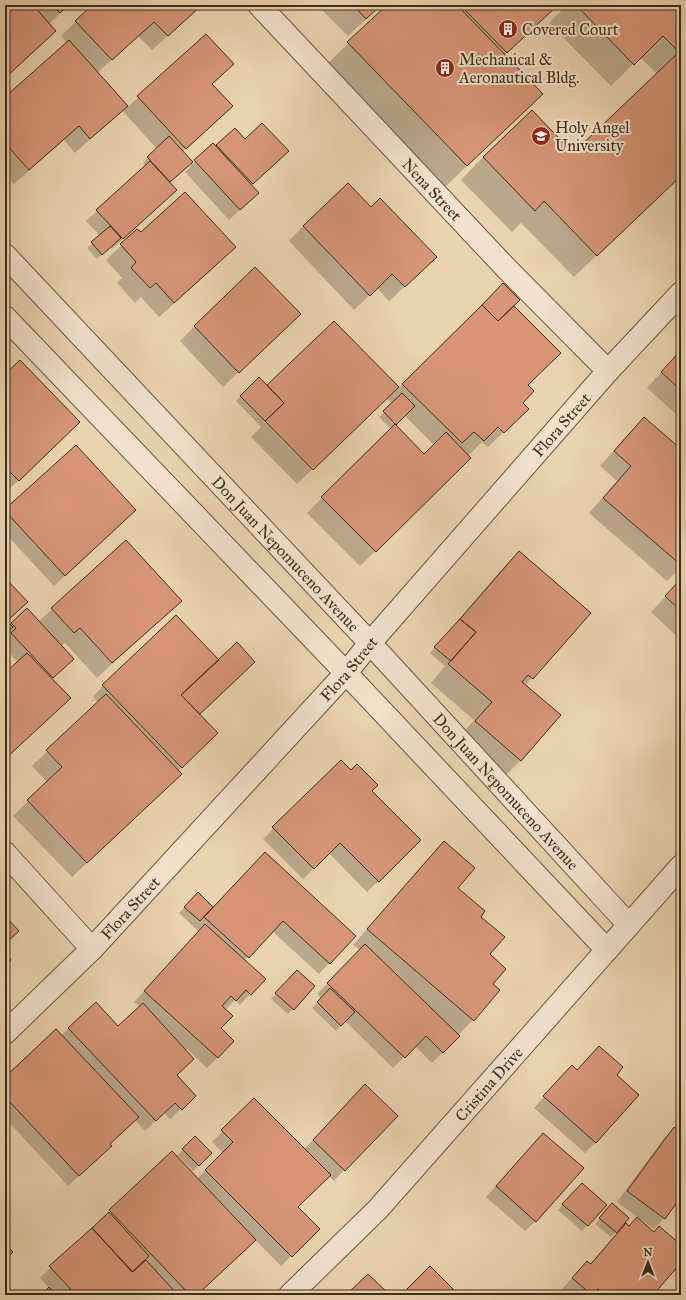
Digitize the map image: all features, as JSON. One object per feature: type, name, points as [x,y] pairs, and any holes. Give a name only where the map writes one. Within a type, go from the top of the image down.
[{"type":"street","name":"Nena Street","points":[[260,5],[505,267],[608,371]]},
{"type":"street","name":"Don Juan Nepomuceno Avenue","points":[[9,267],[370,643],[629,925]]},
{"type":"street","name":"Flora Street","points":[[5,1033],[92,949],[346,673],[370,643],[608,371],[681,293]]},
{"type":"street","points":[[5,317],[346,673],[607,950]]},
{"type":"street","points":[[5,853],[92,949]]},
{"type":"street","name":"Cristina Drive","points":[[290,1295],[378,1208],[681,866]]},
{"type":"building","points":[[5,5],[33,5],[56,31],[5,78]]},
{"type":"building","points":[[52,5],[69,5],[60,13]]},
{"type":"building","points":[[92,5],[202,5],[168,36],[154,22],[112,60],[75,21]]},
{"type":"building","points":[[353,5],[381,5],[366,19]]},
{"type":"building","name":"Mechanical & Aeronautical Bldg.","points":[[387,5],[457,5],[543,94],[467,166],[347,42]]},
{"type":"building","name":"Covered Court","points":[[460,5],[558,5],[507,53]]},
{"type":"building","points":[[576,5],[681,5],[681,176],[597,256],[544,201],[535,211],[483,157],[532,110],[573,153],[679,52],[663,36],[634,65]]},
{"type":"building","points":[[206,34],[234,64],[212,84],[233,106],[186,149],[137,96]]},
{"type":"building","points":[[69,40],[128,106],[90,139],[79,126],[29,170],[5,143],[5,97]]},
{"type":"building","points":[[262,123],[289,151],[253,184],[216,145],[235,128],[245,139]]},
{"type":"building","points":[[169,136],[193,162],[170,182],[147,157]]},
{"type":"building","points":[[213,143],[259,193],[240,210],[194,160]]},
{"type":"building","points":[[150,161],[177,190],[123,239],[96,210]]},
{"type":"building","points":[[348,183],[371,207],[380,198],[437,257],[405,287],[392,274],[370,296],[303,226]]},
{"type":"building","points":[[185,192],[236,247],[174,303],[156,283],[150,288],[131,268],[136,262],[120,244],[137,229],[141,232]]},
{"type":"building","points":[[110,226],[121,238],[102,255],[91,242]]},
{"type":"building","points":[[255,267],[301,314],[239,373],[194,326]]},
{"type":"building","points":[[503,283],[520,300],[498,321],[482,305]]},
{"type":"building","points":[[482,305],[498,321],[514,306],[561,353],[528,385],[534,391],[523,403],[529,409],[504,433],[498,427],[484,441],[474,432],[462,443],[402,384]]},
{"type":"building","points":[[334,321],[399,387],[313,470],[265,421],[284,403],[267,385]]},
{"type":"building","points":[[681,350],[681,390],[661,372]]},
{"type":"building","points":[[20,360],[80,422],[19,481],[5,467],[5,374]]},
{"type":"building","points":[[259,377],[284,403],[265,421],[240,396]]},
{"type":"building","points":[[402,393],[415,406],[396,425],[383,411]]},
{"type":"building","points":[[644,417],[681,449],[681,565],[603,498],[631,466],[614,451]]},
{"type":"building","points":[[395,424],[424,454],[446,432],[471,458],[376,552],[321,497]]},
{"type":"building","points":[[76,445],[136,510],[65,576],[5,511],[5,509]]},
{"type":"building","points":[[126,540],[182,601],[112,663],[80,628],[74,633],[51,608]]},
{"type":"building","points":[[519,551],[591,613],[533,679],[528,675],[522,682],[561,715],[521,761],[475,721],[492,702],[448,664],[476,632],[460,619]]},
{"type":"building","points":[[5,578],[28,602],[7,621],[13,627],[5,634]]},
{"type":"building","points":[[681,579],[681,611],[665,596]]},
{"type":"building","points":[[27,608],[74,659],[53,678],[11,633],[16,628],[11,623]]},
{"type":"building","points":[[176,615],[219,660],[181,695],[218,733],[182,768],[102,685]]},
{"type":"building","points":[[460,619],[476,632],[451,661],[434,647]]},
{"type":"building","points":[[237,642],[255,662],[200,714],[181,695]]},
{"type":"building","points":[[27,653],[71,698],[5,759],[5,673]]},
{"type":"building","points":[[106,694],[182,774],[87,863],[27,800],[62,767],[46,750]]},
{"type":"building","points":[[341,760],[351,770],[357,764],[378,785],[372,791],[421,840],[379,882],[340,843],[314,869],[272,827]]},
{"type":"building","points":[[444,841],[475,868],[458,888],[485,911],[481,917],[505,937],[490,954],[506,969],[493,984],[500,990],[474,1021],[367,929]]},
{"type":"building","points":[[265,852],[356,936],[330,964],[283,921],[249,958],[204,917]]},
{"type":"building","points":[[198,892],[213,907],[200,921],[184,907]]},
{"type":"building","points":[[5,916],[19,931],[5,944]]},
{"type":"building","points":[[205,924],[266,979],[251,995],[246,990],[236,1001],[231,996],[222,1006],[233,1016],[221,1028],[234,1041],[218,1058],[144,991]]},
{"type":"building","points":[[365,944],[460,1036],[443,1053],[426,1036],[405,1058],[327,983]]},
{"type":"building","points":[[5,953],[11,960],[5,966]]},
{"type":"building","points":[[297,970],[315,986],[294,1010],[275,993]]},
{"type":"building","points":[[330,988],[355,1012],[341,1026],[317,1002]]},
{"type":"building","points":[[96,1002],[118,1026],[143,1003],[194,1059],[177,1075],[196,1096],[182,1110],[175,1103],[156,1121],[68,1028]]},
{"type":"building","points":[[56,1029],[139,1117],[110,1144],[112,1146],[79,1176],[5,1097],[5,1077]]},
{"type":"building","points":[[599,1046],[623,1067],[617,1075],[639,1095],[596,1143],[543,1096],[572,1065],[577,1070]]},
{"type":"building","points":[[365,1084],[398,1116],[345,1171],[313,1140]]},
{"type":"building","points":[[254,1098],[331,1175],[298,1207],[320,1229],[292,1257],[205,1170],[233,1142],[221,1130]]},
{"type":"building","points":[[674,1127],[681,1131],[681,1197],[665,1219],[627,1191]]},
{"type":"building","points":[[543,1133],[584,1168],[536,1222],[496,1186]]},
{"type":"building","points":[[195,1136],[212,1153],[199,1166],[182,1149]]},
{"type":"building","points":[[172,1151],[256,1240],[197,1295],[190,1295],[109,1210]]},
{"type":"building","points":[[582,1183],[607,1205],[588,1226],[562,1204]]},
{"type":"building","points":[[612,1203],[629,1218],[617,1233],[599,1218]]},
{"type":"building","points":[[109,1212],[149,1256],[132,1272],[92,1228]]},
{"type":"building","points":[[637,1217],[654,1232],[659,1226],[681,1245],[681,1263],[653,1295],[618,1295],[613,1291],[609,1295],[604,1295],[598,1289],[592,1295],[572,1278],[587,1261],[591,1264],[626,1223],[629,1226]]},
{"type":"building","points":[[92,1228],[133,1272],[146,1260],[178,1295],[76,1295],[49,1266]]},
{"type":"building","points":[[5,1244],[13,1252],[5,1260]]},
{"type":"building","points":[[430,1266],[459,1295],[401,1295]]},
{"type":"building","points":[[368,1274],[390,1295],[350,1295],[348,1293]]},
{"type":"building","points":[[49,1287],[56,1295],[41,1295]]},
{"type":"place","name":"Covered Court","points":[[508,29]]},
{"type":"place","name":"Mechanical & Aeronautical Bldg.","points":[[445,68]]},
{"type":"place","name":"Holy Angel University","points":[[541,136]]}]
